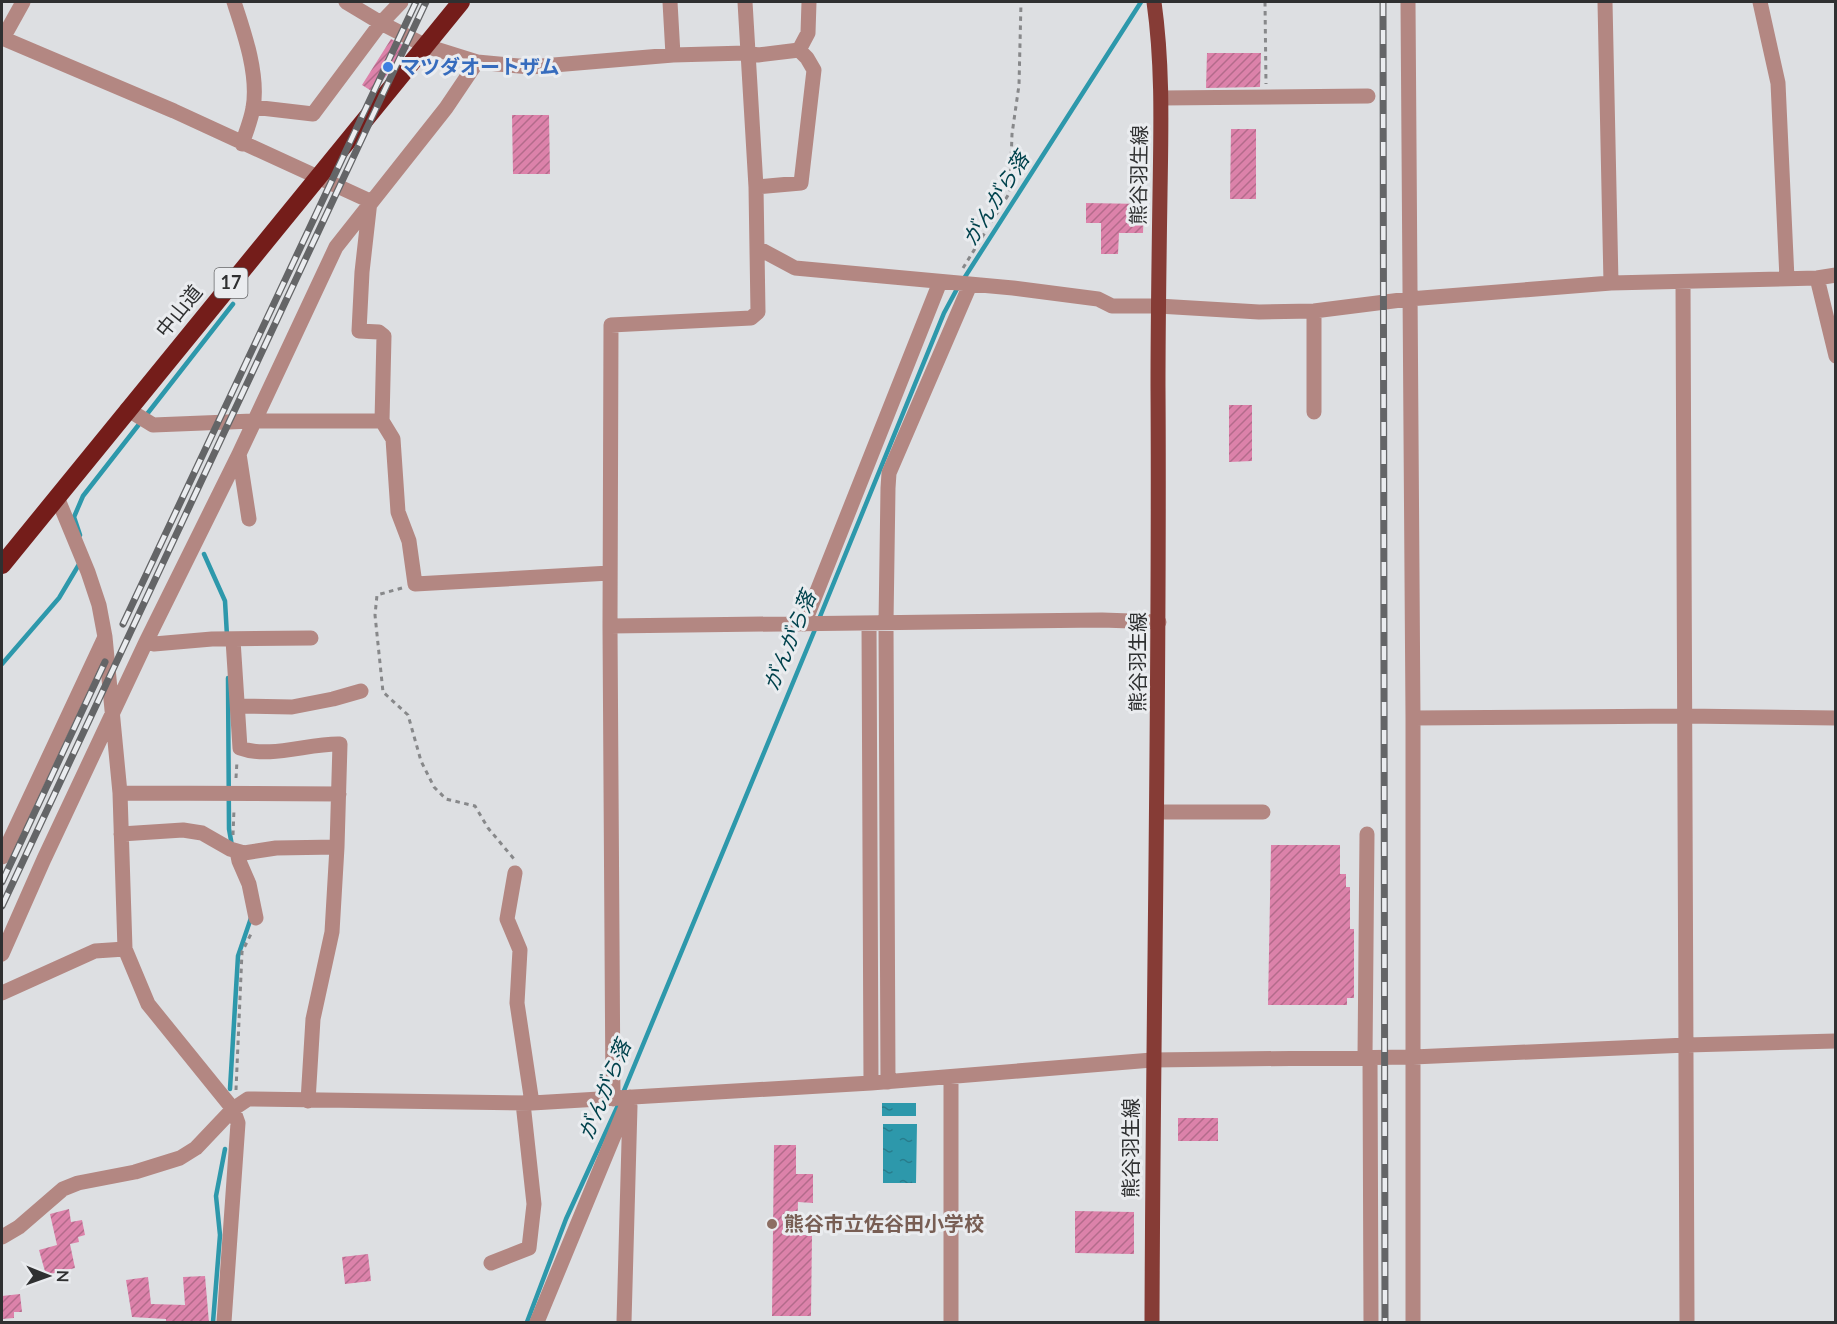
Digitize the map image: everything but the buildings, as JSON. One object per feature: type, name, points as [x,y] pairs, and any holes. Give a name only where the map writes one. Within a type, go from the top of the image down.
[{"type":"highway","name":"中山道","points":[[2,565],[57,497],[133,412],[319,176],[461,2]]},
{"type":"main road","name":"熊谷羽生線","points":[[1152,1323],[1152,1060],[1158,812],[1158,306],[1161,98],[1155,2]]},
{"type":"street","points":[[23,2],[2,38],[174,111],[370,201]]},
{"type":"street","points":[[234,2],[250,54],[253,107],[242,144]]},
{"type":"street","points":[[346,2],[426,46],[477,62],[530,67],[673,55],[746,53],[758,55],[799,50]]},
{"type":"street","points":[[253,107],[313,114],[381,23],[401,2]]},
{"type":"street","points":[[670,2],[673,55]]},
{"type":"street","points":[[624,1323],[610,627],[611,325],[751,318],[758,312],[756,187],[746,53],[745,2]]},
{"type":"street","points":[[799,50],[808,33],[809,2]]},
{"type":"street","points":[[1408,2],[1413,718],[1413,1323]]},
{"type":"street","points":[[1605,2],[1611,283]]},
{"type":"street","points":[[1760,2],[1778,83],[1787,279]]},
{"type":"street","points":[[756,187],[801,183],[814,70],[799,50]]},
{"type":"street","points":[[2,954],[146,642],[239,454],[336,247],[370,201],[446,108],[477,62]]},
{"type":"street","points":[[1161,98],[1368,96]]},
{"type":"street","points":[[370,201],[362,272],[359,331],[379,332],[384,336],[382,421],[393,439],[398,512],[409,541],[415,585],[610,573]]},
{"type":"street","points":[[758,248],[795,268],[1013,288],[1098,299],[1112,306],[1158,306],[1259,312],[1314,311],[1409,299],[1611,283],[1816,278],[1836,275]]},
{"type":"street","points":[[1816,278],[1836,356]]},
{"type":"street","points":[[805,624],[947,282]]},
{"type":"street","points":[[1683,282],[1688,1323]]},
{"type":"street","points":[[888,1082],[886,623],[889,473],[970,285]]},
{"type":"street","points":[[1314,311],[1314,412]]},
{"type":"street","points":[[133,412],[152,424],[382,421]]},
{"type":"street","points":[[239,454],[249,519]]},
{"type":"street","points":[[869,466],[889,473]]},
{"type":"street","points":[[57,497],[99,604],[105,637],[120,794],[125,949],[148,1004],[237,1106],[238,1123],[224,1323]]},
{"type":"street","points":[[610,627],[1102,620],[1159,622]]},
{"type":"street","points":[[869,623],[871,1083]]},
{"type":"street","points":[[2,857],[105,637]]},
{"type":"street","points":[[146,642],[154,644],[311,638]]},
{"type":"street","points":[[233,640],[240,747],[248,751],[340,744],[338,846],[332,932],[313,1019],[308,1101]]},
{"type":"street","points":[[238,706],[292,707],[361,691]]},
{"type":"street","points":[[1413,718],[1836,717]]},
{"type":"street","points":[[120,794],[177,792],[339,794]]},
{"type":"street","points":[[1158,812],[1263,812]]},
{"type":"street","points":[[121,834],[183,830],[202,833],[233,850],[244,853],[276,848],[338,846]]},
{"type":"street","points":[[1367,834],[1367,1057],[1371,1323]]},
{"type":"street","points":[[233,850],[249,884],[256,918]]},
{"type":"street","points":[[491,1263],[529,1248],[534,1203],[517,1003],[520,950],[507,919],[515,873]]},
{"type":"street","points":[[2,993],[95,951],[125,949]]},
{"type":"street","points":[[2,1237],[19,1227],[63,1189],[78,1183],[135,1172],[180,1158],[196,1148],[237,1106],[248,1099],[527,1103],[888,1082],[1152,1060],[1413,1057],[1836,1041]]},
{"type":"street","points":[[951,1077],[951,1323]]},
{"type":"street","points":[[537,1323],[621,1098]]},
{"type":"path","points":[[947,282],[1010,192],[1012,134],[1019,85],[1021,2]]},
{"type":"path","points":[[1265,2],[1266,96]]},
{"type":"path","points":[[415,585],[377,595],[375,615],[382,692],[408,715],[422,761],[434,787],[446,799],[475,806],[488,828],[514,859],[515,873]]},
{"type":"path","points":[[237,1106],[242,952],[255,927],[256,918]]},
{"type":"water","points":[[882,1103],[916,1103],[916,1116],[882,1116]]},
{"type":"water","points":[[883,1124],[917,1124],[916,1183],[883,1183]]},
{"type":"waterway","name":"がんがら落","points":[[963,280],[1141,2]]},
{"type":"waterway","name":"がんがら落","points":[[819,619],[944,313],[958,287]]},
{"type":"waterway","points":[[80,535],[74,517],[83,496],[233,304]]},
{"type":"waterway","points":[[204,554],[225,601],[227,636]]},
{"type":"waterway","points":[[2,664],[59,598],[81,561]]},
{"type":"waterway","name":"がんがら落","points":[[623,1093],[816,627]]},
{"type":"waterway","points":[[228,678],[229,829],[232,846]]},
{"type":"waterway","points":[[230,1089],[238,956],[251,918]]},
{"type":"waterway","name":"がんがら落","points":[[527,1322],[566,1219],[620,1101]]},
{"type":"waterway","points":[[213,1322],[220,1235],[216,1196],[225,1149]]},
{"type":"railway","points":[[123,624],[416,2]]},
{"type":"railway","points":[[2,906],[426,2]]},
{"type":"railway","points":[[1383,2],[1385,1322]]},
{"type":"railway","points":[[2,882],[105,662]]},
{"type":"place","name":"マツダオートザム","points":[[388,67]]},
{"type":"place","name":"熊谷市立佐谷田小学校","points":[[772,1224]]}]
